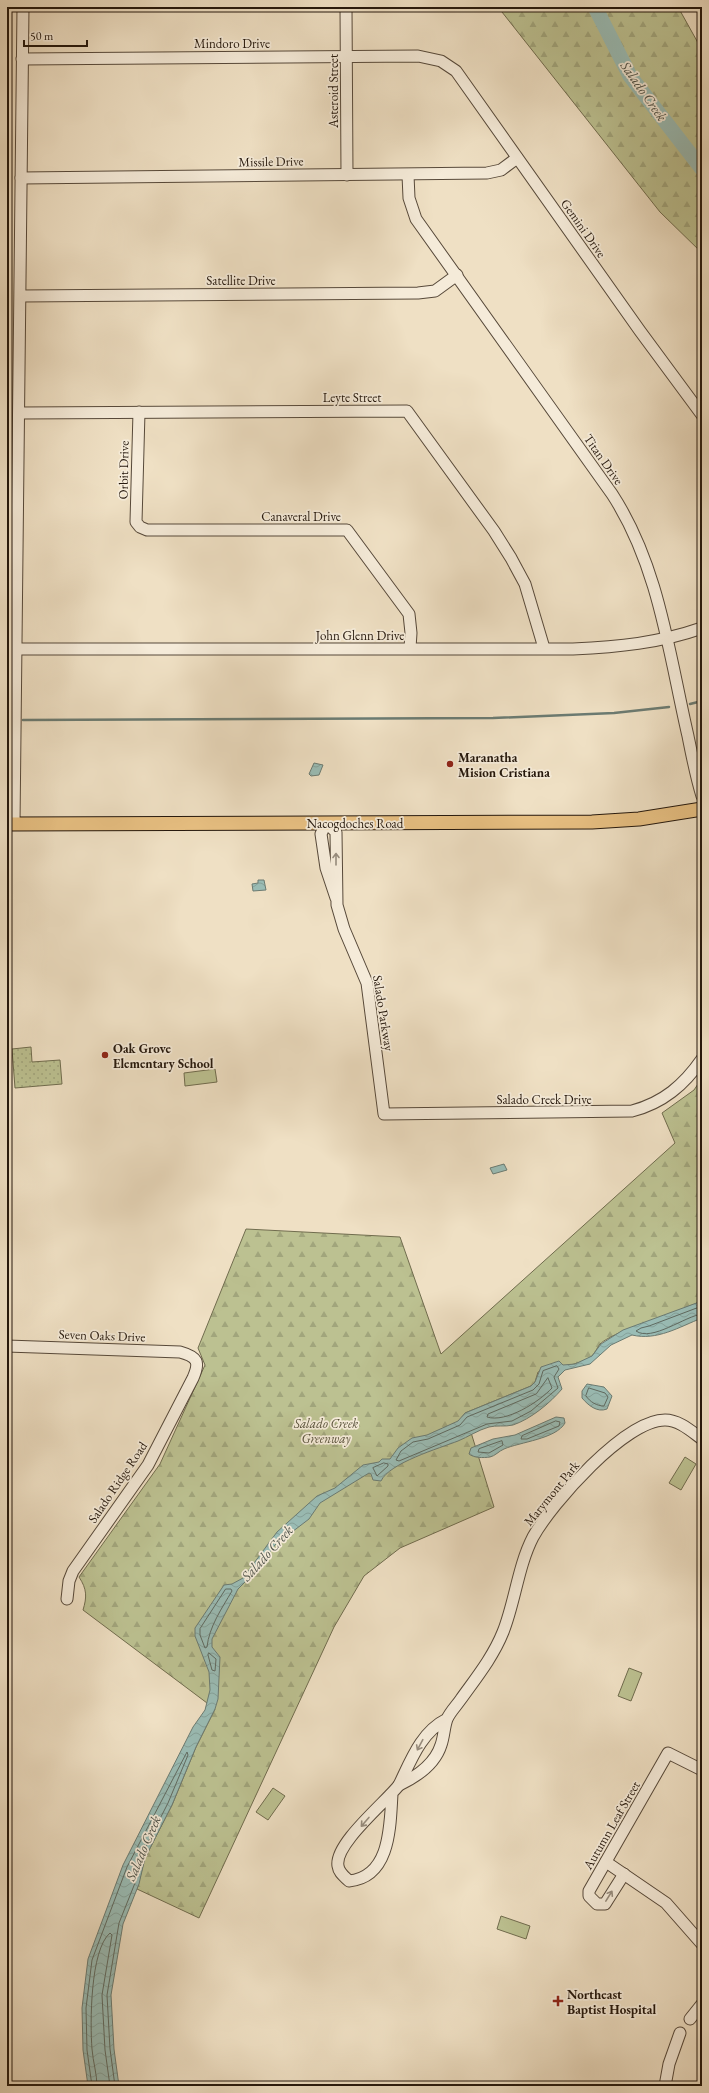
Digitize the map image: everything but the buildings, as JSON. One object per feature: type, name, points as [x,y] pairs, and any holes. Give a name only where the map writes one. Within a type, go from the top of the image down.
[{"type":"main road","name":"Nacogdoches Road","points":[[11,824],[592,822],[639,818],[702,808]]},
{"type":"street","points":[[11,824],[20,413],[23,7]]},
{"type":"street","name":"Asteroid Street","points":[[346,7],[347,175]]},
{"type":"street","name":"Mindoro Drive","points":[[22,59],[418,56],[441,61]]},
{"type":"street","name":"Gemini Drive","points":[[441,61],[456,71],[702,415]]},
{"type":"street","name":"Missile Drive","points":[[21,178],[487,173],[501,170],[517,158]]},
{"type":"street","name":"Titan Drive","points":[[408,175],[409,198],[414,213],[623,510],[647,563],[667,638],[702,796]]},
{"type":"street","name":"Satellite Drive","points":[[20,296],[418,293],[435,291],[457,275]]},
{"type":"street","name":"Leyte Street","points":[[20,413],[407,411],[494,531],[511,558],[526,584],[544,648]]},
{"type":"street","name":"Orbit Drive","points":[[139,412],[136,522],[140,527]]},
{"type":"street","name":"Canaveral Drive","points":[[140,527],[147,530],[347,530],[409,614],[411,633],[410,648]]},
{"type":"street","name":"John Glenn Drive","points":[[16,649],[622,647],[667,638],[702,628]]},
{"type":"street","name":"Salado Parkway","points":[[326,823],[321,834],[326,868],[344,929],[367,983],[384,1114]]},
{"type":"street","name":"Salado Creek Drive","points":[[384,1114],[632,1111],[648,1106],[674,1091],[692,1073],[702,1059]]},
{"type":"street","name":"Seven Oaks Drive","points":[[7,1346],[172,1351],[187,1354],[194,1358]]},
{"type":"street","name":"Salado Ridge Road","points":[[67,1599],[69,1581],[73,1571],[154,1455],[197,1369],[198,1363],[194,1358]]},
{"type":"street","name":"Marymont Park","points":[[447,1719],[435,1725],[425,1735],[396,1790],[387,1847],[376,1867],[359,1880],[349,1880],[341,1874],[338,1865],[344,1846],[384,1800],[396,1790],[412,1779],[438,1754],[447,1719],[494,1651],[503,1632],[532,1539],[545,1519],[596,1460],[618,1442],[639,1428],[651,1422],[672,1421],[685,1427],[702,1439]]},
{"type":"street","name":"Autumn Leaf Street","points":[[624,1874],[605,1904],[597,1904],[589,1896],[589,1891],[668,1753],[702,1770]]},
{"type":"street","points":[[606,1862],[671,1908],[702,1944]]},
{"type":"street","points":[[690,2019],[702,2004]]},
{"type":"street","points":[[665,2086],[669,2064],[680,2033]]},
{"type":"green space","points":[[498,7],[678,7],[702,50],[702,253],[660,212]]},
{"type":"green space","points":[[31,1047],[32,1062],[60,1060],[62,1084],[15,1088],[12,1049]]},
{"type":"green space","points":[[215,1069],[217,1082],[185,1086],[184,1073]]},
{"type":"green space","name":"Salado Creek Greenway","points":[[702,1078],[702,1301],[648,1323],[623,1331],[600,1344],[591,1357],[586,1360],[538,1372],[535,1382],[531,1386],[465,1413],[494,1507],[400,1548],[364,1576],[334,1627],[199,1918],[137,1889],[145,1858],[172,1805],[196,1747],[215,1709],[83,1610],[86,1593],[84,1585],[79,1577],[160,1464],[205,1365],[198,1348],[246,1229],[400,1237],[441,1354],[675,1143],[662,1113],[694,1090]]},
{"type":"green space","points":[[685,1457],[696,1464],[681,1490],[669,1483]]},
{"type":"green space","points":[[629,1668],[642,1673],[631,1701],[618,1696]]},
{"type":"green space","points":[[273,1788],[285,1796],[268,1820],[256,1812]]},
{"type":"green space","points":[[501,1916],[530,1926],[526,1939],[497,1929]]},
{"type":"water","points":[[314,763],[323,765],[319,775],[311,776],[309,774]]},
{"type":"water","points":[[258,880],[264,880],[266,890],[253,891],[252,884],[258,883]]},
{"type":"water","points":[[504,1164],[507,1170],[493,1174],[490,1168]]},
{"type":"water","points":[[702,1301],[702,1318],[659,1335],[632,1335],[611,1345],[590,1364],[565,1370],[558,1377],[562,1389],[552,1400],[527,1419],[513,1425],[492,1426],[485,1428],[458,1441],[404,1462],[386,1474],[381,1481],[373,1480],[371,1474],[369,1473],[320,1503],[309,1519],[275,1545],[258,1569],[238,1589],[212,1639],[212,1647],[220,1657],[218,1699],[215,1709],[196,1747],[172,1805],[145,1858],[139,1884],[123,1924],[111,1995],[114,2049],[119,2086],[88,2086],[83,2050],[82,2008],[88,1959],[123,1865],[193,1727],[205,1710],[210,1690],[209,1672],[195,1636],[195,1628],[224,1585],[232,1584],[243,1578],[277,1532],[317,1496],[335,1488],[363,1465],[379,1462],[382,1459],[390,1459],[398,1448],[412,1438],[427,1435],[458,1421],[465,1413],[531,1386],[535,1382],[541,1367],[559,1361],[563,1365],[575,1364],[592,1356],[601,1344],[623,1330]]},
{"type":"water","points":[[587,1384],[604,1387],[612,1396],[607,1409],[596,1409],[590,1406],[582,1398],[582,1391]]},
{"type":"water","points":[[556,1417],[564,1418],[565,1423],[554,1433],[504,1449],[490,1457],[484,1458],[469,1454],[471,1448],[493,1439],[515,1435]]},
{"type":"waterway","name":"Salado Creek","points":[[595,7],[630,76],[702,169]]},
{"type":"waterway","points":[[690,704],[702,701]]},
{"type":"waterway","points":[[23,720],[493,718],[614,713],[669,707]]},
{"type":"place","name":"Maranatha Mision Cristiana","points":[[450,764]]},
{"type":"place","name":"Oak Grove Elementary School","points":[[105,1055]]},
{"type":"place","name":"Northeast Baptist Hospital","points":[[558,2001]]}]
